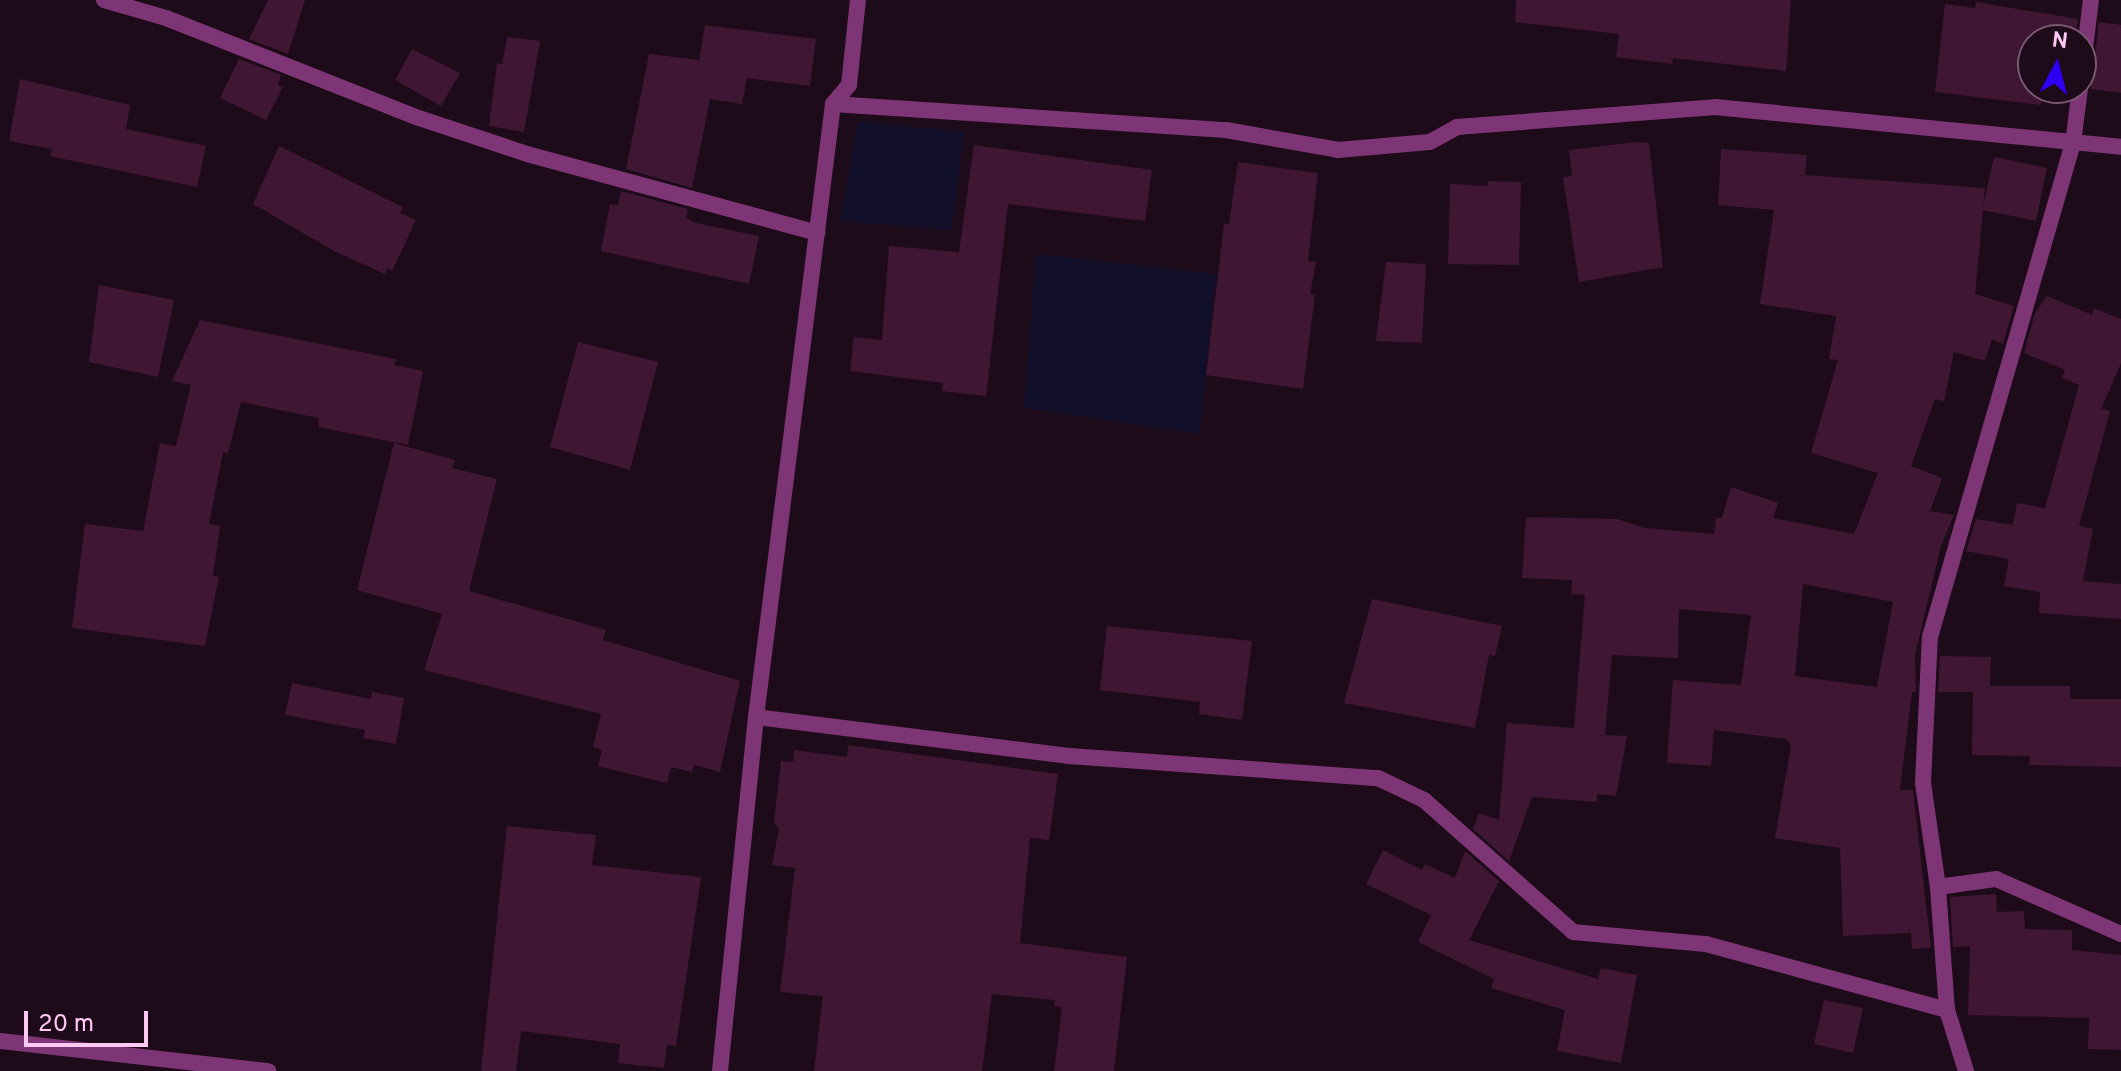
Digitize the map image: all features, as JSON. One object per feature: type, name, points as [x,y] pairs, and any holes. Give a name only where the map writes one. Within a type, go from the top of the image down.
[{"type":"street","points":[[104,0],[166,18],[419,118],[527,154],[817,233]]},
{"type":"street","points":[[720,1071],[756,717],[833,104],[849,85],[858,0]]},
{"type":"street","points":[[2088,24],[2091,0]]},
{"type":"street","points":[[833,104],[1226,130],[1338,150],[1430,142],[1457,127],[1715,107],[2121,147]]},
{"type":"street","points":[[1966,1071],[1947,1010],[1938,887],[1923,783],[1930,637],[2073,143],[2078,104]]},
{"type":"street","points":[[756,717],[1085,757],[1378,778],[1424,800],[1573,932],[1706,944],[1947,1010]]},
{"type":"street","points":[[1938,887],[1996,879],[2121,934]]},
{"type":"street","points":[[0,1041],[268,1071]]},
{"type":"shaded area","points":[[858,121],[964,132],[952,230],[840,221]]},
{"type":"shaded area","points":[[1036,254],[1216,274],[1200,434],[1024,408]]},
{"type":"building","points":[[268,0],[305,0],[288,54],[249,39]]},
{"type":"building","points":[[1516,0],[1791,0],[1786,71],[1673,58],[1672,64],[1616,57],[1619,34],[1515,22]]},
{"type":"building","points":[[1976,2],[2078,19],[2077,24],[2017,24],[2017,102],[1935,92],[1945,4],[1975,8]]},
{"type":"building","points":[[2099,22],[2121,25],[2121,93],[2097,90]]},
{"type":"building","points":[[705,25],[816,39],[810,86],[747,78],[742,104],[710,99],[692,188],[626,169],[649,54],[699,60]]},
{"type":"building","points":[[507,37],[540,41],[524,132],[489,126],[497,63],[502,64]]},
{"type":"building","points":[[412,49],[460,73],[441,106],[395,80]]},
{"type":"building","points":[[239,59],[281,75],[278,85],[283,87],[266,120],[220,98]]},
{"type":"building","points":[[20,79],[130,105],[126,129],[206,146],[197,187],[50,156],[52,149],[9,141]]},
{"type":"building","points":[[1649,143],[1663,267],[1579,282],[1563,177],[1572,176],[1569,150]]},
{"type":"building","points":[[974,145],[1152,170],[1145,221],[1008,204],[986,396],[942,391],[943,383],[850,371],[854,337],[882,340],[889,246],[959,252]]},
{"type":"building","points":[[279,146],[403,207],[400,213],[416,220],[392,271],[387,268],[385,274],[334,251],[253,204]]},
{"type":"building","points":[[1721,149],[1807,155],[1805,175],[1985,188],[1983,207],[1994,157],[2047,168],[2036,221],[1983,210],[1975,294],[2014,306],[2003,344],[1992,339],[1985,361],[1954,352],[1944,401],[1935,399],[1911,466],[1942,478],[1930,511],[1954,515],[1941,546],[1915,655],[1916,692],[1912,692],[1900,790],[1913,790],[1931,948],[1912,949],[1911,933],[1843,936],[1840,848],[1775,838],[1791,746],[1787,739],[1714,730],[1711,766],[1667,763],[1673,680],[1741,685],[1751,615],[1679,609],[1678,658],[1612,655],[1605,735],[1627,736],[1616,796],[1597,794],[1597,802],[1532,797],[1509,861],[1473,829],[1479,813],[1499,820],[1507,723],[1574,728],[1585,595],[1571,594],[1572,580],[1522,578],[1526,517],[1617,519],[1645,528],[1714,534],[1716,518],[1722,518],[1731,487],[1778,503],[1773,518],[1854,534],[1878,473],[1811,453],[1838,360],[1829,359],[1836,316],[1760,304],[1774,210],[1718,205]],"holes":[[[1803,584],[1893,602],[1877,687],[1795,676]]]},
{"type":"building","points":[[1238,162],[1318,173],[1308,261],[1316,262],[1310,294],[1315,295],[1303,389],[1206,375],[1224,224],[1229,224]]},
{"type":"building","points":[[1488,181],[1521,182],[1519,265],[1448,264],[1450,184],[1488,186]]},
{"type":"building","points":[[621,191],[688,209],[686,218],[696,223],[759,236],[749,284],[601,251],[610,204],[618,205]]},
{"type":"building","points":[[1386,262],[1426,264],[1422,343],[1376,341]]},
{"type":"building","points":[[99,285],[174,300],[158,377],[89,362]]},
{"type":"building","points":[[2047,296],[2092,315],[2094,308],[2121,319],[2121,363],[2101,409],[2110,411],[2079,526],[2093,529],[2083,581],[2121,584],[2121,619],[2039,613],[2040,592],[2004,586],[2009,559],[1966,551],[1976,519],[2013,525],[2017,503],[2045,508],[2079,385],[2062,378],[2065,370],[2024,353],[2035,313]]},
{"type":"building","points":[[200,320],[396,359],[394,365],[423,371],[408,445],[318,427],[319,418],[241,402],[228,453],[223,452],[209,524],[220,526],[213,576],[219,577],[205,646],[72,628],[85,524],[143,531],[160,443],[176,446],[191,385],[172,381]]},
{"type":"building","points":[[578,342],[658,362],[630,470],[550,447]]},
{"type":"building","points":[[394,443],[455,460],[452,468],[497,479],[469,591],[606,630],[603,640],[740,681],[720,772],[694,765],[692,772],[671,767],[667,783],[598,766],[602,750],[593,747],[601,714],[424,670],[442,614],[357,590]]},
{"type":"building","points":[[1372,599],[1502,626],[1495,656],[1489,655],[1475,728],[1344,703]]},
{"type":"building","points":[[1107,626],[1252,641],[1242,720],[1199,714],[1200,702],[1100,690]]},
{"type":"building","points":[[1940,656],[1991,657],[1990,686],[2070,686],[2070,699],[2121,699],[2121,767],[2029,765],[2030,756],[1972,755],[1973,692],[1938,692]]},
{"type":"building","points":[[292,683],[371,699],[372,692],[404,698],[396,744],[363,738],[365,730],[285,715]]},
{"type":"building","points":[[848,745],[1058,774],[1049,840],[1030,838],[1020,943],[1127,957],[1114,1071],[1054,1071],[1062,1007],[1054,1006],[1055,1000],[992,994],[982,1071],[814,1071],[823,996],[780,992],[795,868],[772,865],[779,829],[774,823],[781,761],[793,762],[794,750],[847,757]]},
{"type":"building","points":[[507,826],[596,835],[592,865],[701,877],[676,1046],[667,1045],[664,1068],[618,1063],[620,1044],[521,1031],[516,1071],[481,1071]]},
{"type":"building","points":[[1383,850],[1422,870],[1425,864],[1455,878],[1465,851],[1499,881],[1469,940],[1598,979],[1601,968],[1637,975],[1621,1063],[1557,1051],[1565,1010],[1491,988],[1494,979],[1418,942],[1431,915],[1366,884]]},
{"type":"building","points":[[1996,894],[1997,912],[2024,911],[2025,929],[2072,930],[2072,950],[2121,955],[2121,1050],[2088,1049],[2089,1018],[1968,1015],[1970,946],[1953,947],[1950,897]]},
{"type":"building","points":[[1824,1000],[1863,1008],[1853,1053],[1814,1044]]}]
